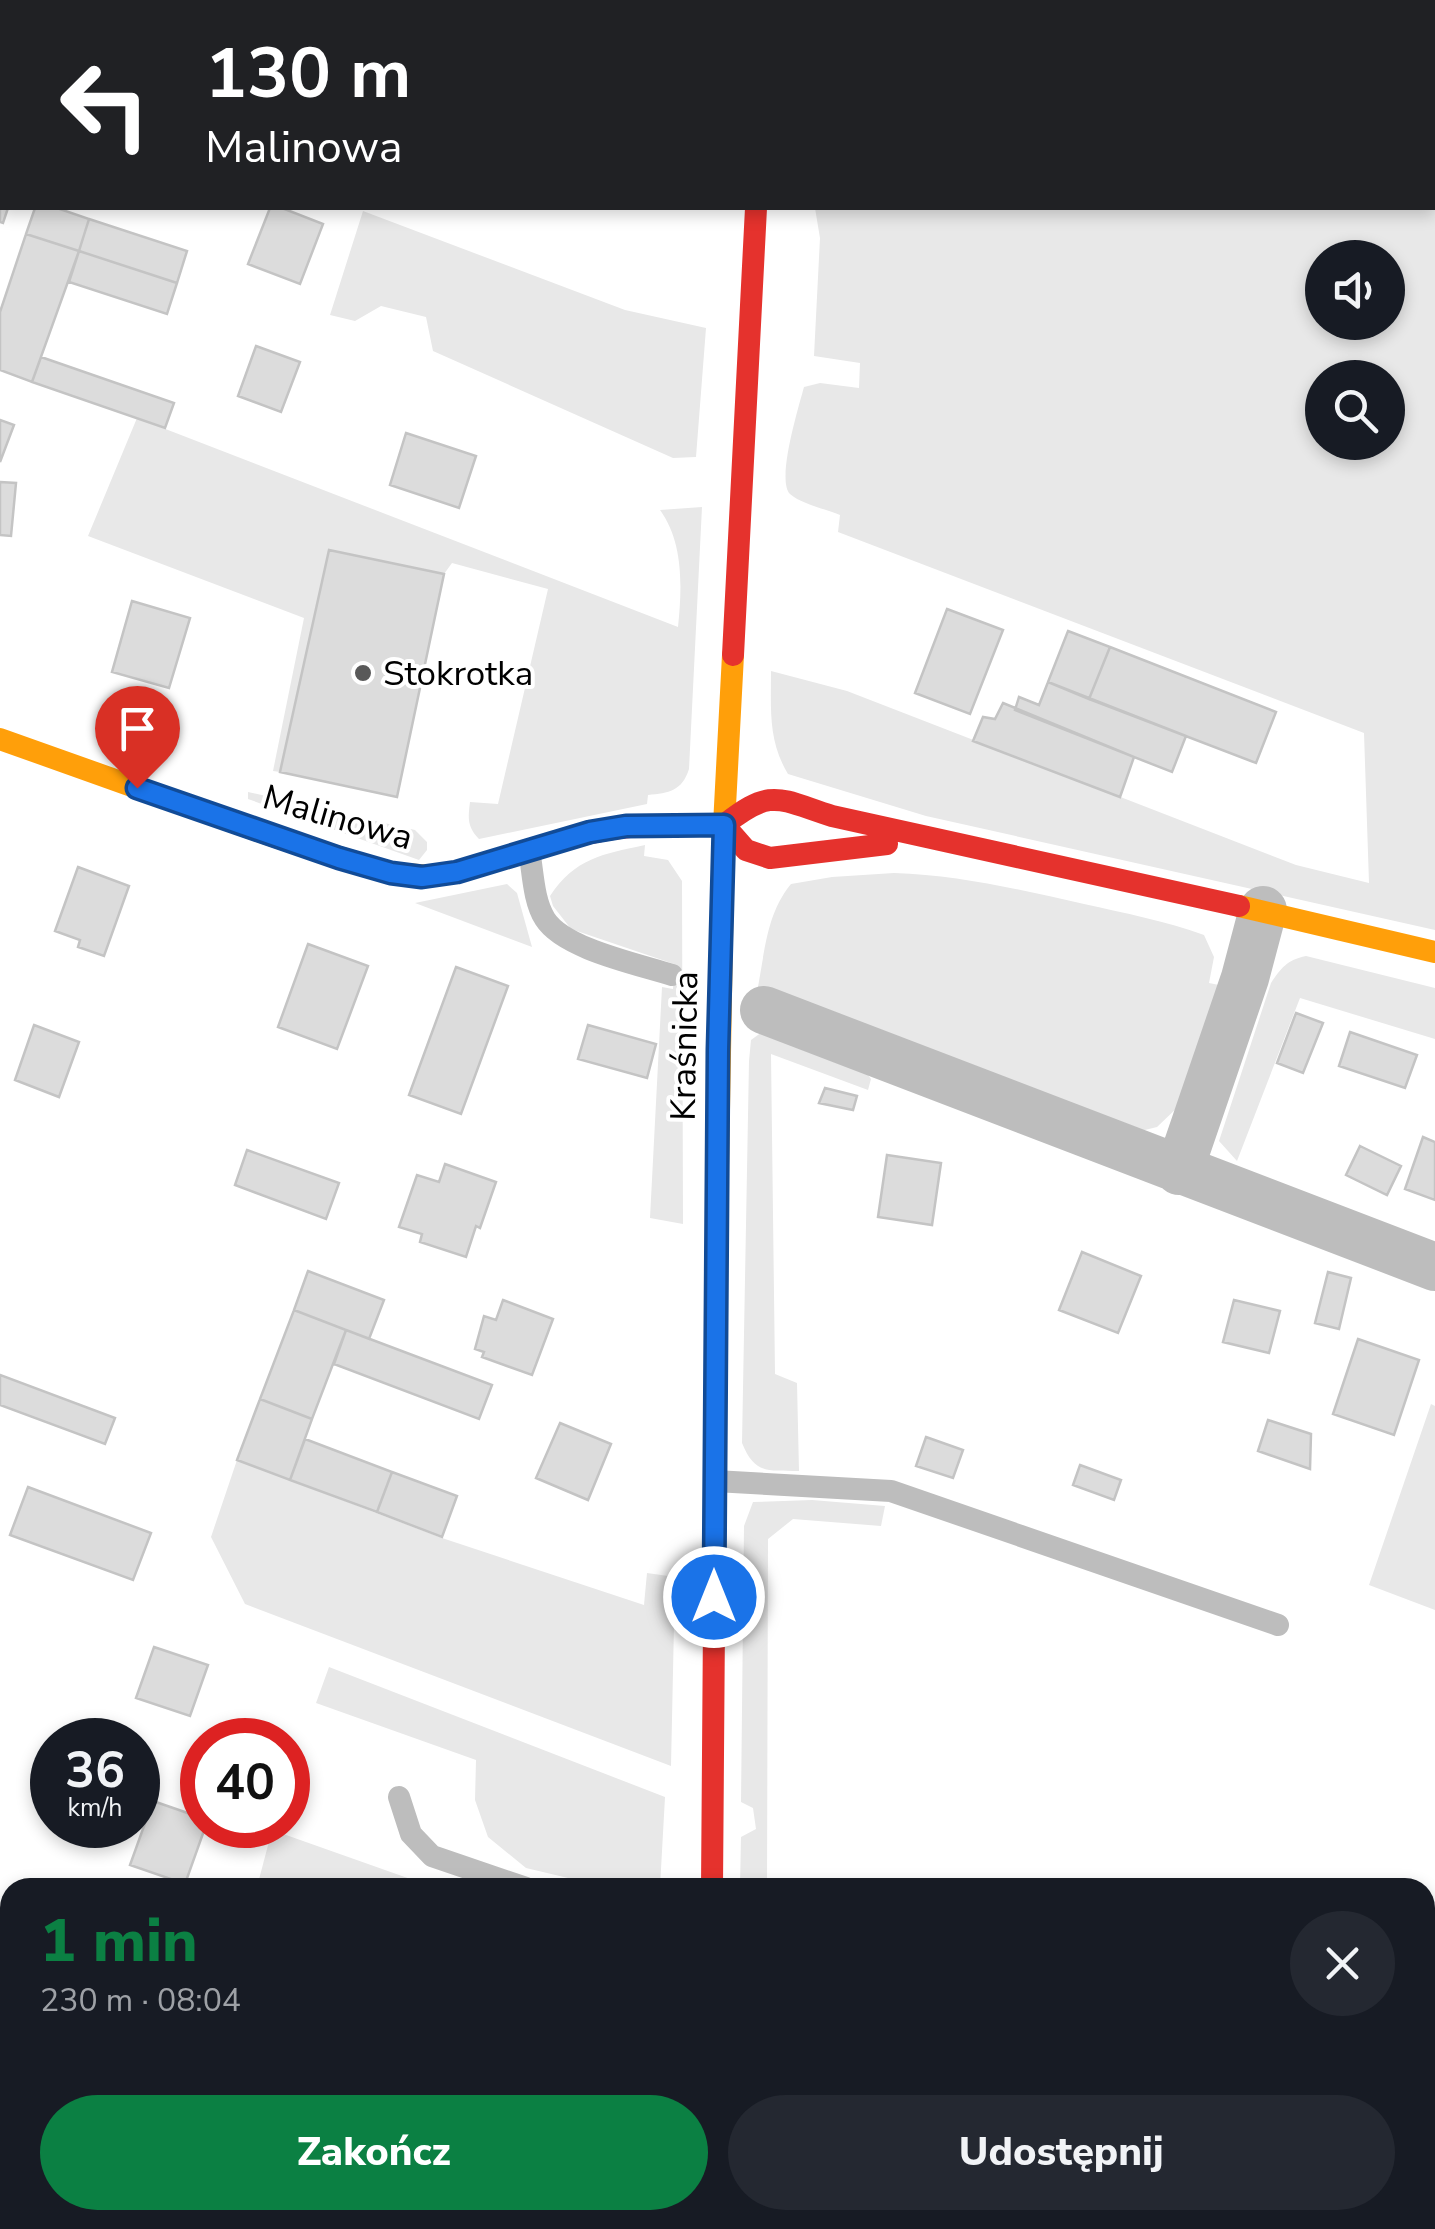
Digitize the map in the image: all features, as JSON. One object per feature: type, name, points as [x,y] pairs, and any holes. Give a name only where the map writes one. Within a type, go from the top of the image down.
[{"type":"street","name":"Kraśnicka","points":[[712,1878],[718,1050],[724,825],[756,210]]},
{"type":"street","name":"Malinowa","points":[[0,739],[274,837],[391,873],[437,876],[626,826],[724,825]]},
{"type":"street","points":[[941,840],[835,848],[770,858],[746,850],[724,825],[753,802],[778,799],[832,816],[1264,910],[1435,952]]},
{"type":"street","points":[[1180,1171],[1264,910]]},
{"type":"street","points":[[764,1010],[1435,1268]]},
{"type":"lane","points":[[528,850],[539,904],[545,920],[554,928],[574,943],[672,975]]},
{"type":"lane","points":[[715,1481],[891,1491],[1278,1625]]},
{"type":"lane","points":[[399,1796],[412,1834],[432,1856],[497,1878]]},
{"type":"shaded area","points":[[815,210],[1435,210],[1435,930],[926,816],[788,774],[774,737],[771,671],[847,691],[1296,865],[1369,883],[1364,733],[838,532],[840,515],[790,494],[786,474],[790,442],[804,387],[820,383],[859,388],[860,363],[814,356],[820,238]]},
{"type":"shaded area","points":[[363,211],[625,310],[706,328],[696,457],[673,458],[433,351],[426,317],[381,306],[355,321],[330,315]]},
{"type":"shaded area","points":[[137,418],[678,627],[677,551],[660,510],[702,507],[689,769],[683,782],[668,792],[648,795],[647,804],[479,839],[469,822],[470,802],[498,804],[548,589],[452,563],[444,574],[329,550],[280,772],[273,771],[304,618],[88,536]]},
{"type":"shaded area","points":[[248,792],[415,830],[427,842],[427,850],[419,860],[248,799]]},
{"type":"shaded area","points":[[645,845],[644,856],[668,860],[682,881],[683,1224],[650,1218],[662,987],[673,989],[674,964],[571,929],[550,896],[569,873],[591,860]]},
{"type":"shaded area","points":[[894,873],[1013,889],[1204,935],[1214,957],[1209,983],[1224,986],[1180,1105],[1157,1127],[1141,1131],[758,987],[772,920],[791,884]]},
{"type":"shaded area","points":[[507,884],[517,893],[532,947],[415,903]]},
{"type":"shaded area","points":[[1306,956],[1435,988],[1435,1039],[1300,998],[1237,1161],[1219,1141],[1271,983],[1285,965]]},
{"type":"shaded area","points":[[762,1032],[862,1067],[871,1079],[868,1090],[771,1054],[775,1374],[797,1383],[799,1471],[764,1469],[752,1461],[742,1443],[749,1061],[751,1040]]},
{"type":"shaded area","points":[[1431,1404],[1435,1406],[1435,1610],[1369,1585]]},
{"type":"shaded area","points":[[237,1460],[442,1538],[644,1605],[647,1573],[675,1577],[671,1766],[245,1604],[211,1537]]},
{"type":"shaded area","points":[[812,1500],[885,1506],[881,1526],[793,1519],[768,1539],[767,1878],[740,1878],[741,1837],[756,1829],[753,1808],[741,1802],[744,1526],[753,1502]]},
{"type":"shaded area","points":[[329,1667],[665,1797],[660,1878],[568,1878],[526,1868],[488,1837],[475,1800],[476,1760],[316,1703]]},
{"type":"shaded area","points":[[310,1843],[408,1878],[259,1878],[267,1848],[310,1848]]},
{"type":"building","points":[[0,210],[7,210],[3,223]]},
{"type":"building","points":[[34,210],[63,210],[89,219],[79,251],[26,234]]},
{"type":"building","points":[[269,210],[287,210],[323,224],[300,284],[248,264]]},
{"type":"building","points":[[89,219],[187,251],[177,283],[79,251]]},
{"type":"building","points":[[26,234],[79,251],[32,382],[0,370],[0,312]]},
{"type":"building","points":[[79,251],[177,283],[167,314],[69,282]]},
{"type":"building","points":[[256,346],[300,362],[281,412],[238,396]]},
{"type":"building","points":[[41,357],[174,403],[165,428],[32,382]]},
{"type":"building","points":[[0,420],[14,425],[0,462]]},
{"type":"building","points":[[406,433],[476,456],[459,508],[390,485]]},
{"type":"building","points":[[0,482],[16,483],[11,536],[0,535]]},
{"type":"building","name":"Stokrotka","points":[[329,550],[444,574],[397,797],[280,772]]},
{"type":"building","points":[[132,601],[190,618],[169,688],[112,672]]},
{"type":"building","points":[[947,609],[1003,630],[970,714],[915,693]]},
{"type":"building","points":[[1068,631],[1110,647],[1089,699],[1048,682]]},
{"type":"building","points":[[1110,647],[1276,712],[1256,763],[1089,699]]},
{"type":"building","points":[[1048,682],[1186,736],[1172,772],[1015,710],[1019,697],[1039,705]]},
{"type":"building","points":[[1003,703],[1134,757],[1120,797],[973,741],[983,717],[995,719]]},
{"type":"building","points":[[78,867],[129,886],[104,956],[78,947],[80,940],[55,931]]},
{"type":"building","points":[[308,944],[368,966],[337,1049],[278,1027]]},
{"type":"building","points":[[456,967],[508,986],[461,1114],[409,1095]]},
{"type":"building","points":[[1296,1013],[1323,1023],[1303,1073],[1277,1063]]},
{"type":"building","points":[[34,1025],[79,1042],[59,1097],[15,1080]]},
{"type":"building","points":[[588,1025],[656,1044],[647,1078],[578,1059]]},
{"type":"building","points":[[1350,1032],[1417,1055],[1405,1088],[1339,1066]]},
{"type":"building","points":[[825,1088],[857,1096],[853,1110],[819,1103]]},
{"type":"building","points":[[1423,1137],[1435,1142],[1435,1200],[1405,1189]]},
{"type":"building","points":[[1360,1146],[1401,1166],[1387,1195],[1346,1175]]},
{"type":"building","points":[[247,1150],[339,1183],[326,1219],[235,1185]]},
{"type":"building","points":[[887,1155],[941,1163],[932,1225],[878,1217]]},
{"type":"building","points":[[445,1164],[496,1182],[466,1257],[420,1242],[422,1234],[399,1227],[417,1175],[439,1182]]},
{"type":"building","points":[[1082,1252],[1141,1276],[1118,1333],[1059,1310]]},
{"type":"building","points":[[308,1271],[384,1300],[369,1339],[294,1310]]},
{"type":"building","points":[[1328,1272],[1351,1278],[1339,1329],[1315,1323]]},
{"type":"building","points":[[503,1300],[553,1319],[532,1375],[482,1357],[484,1352],[475,1349],[484,1316],[496,1320]]},
{"type":"building","points":[[1234,1300],[1280,1311],[1269,1353],[1223,1342]]},
{"type":"building","points":[[294,1310],[346,1330],[312,1419],[260,1399]]},
{"type":"building","points":[[346,1330],[492,1385],[479,1419],[334,1364]]},
{"type":"building","points":[[1358,1339],[1419,1360],[1394,1435],[1333,1414]]},
{"type":"building","points":[[0,1375],[115,1418],[105,1444],[0,1405]]},
{"type":"building","points":[[260,1399],[312,1419],[290,1480],[237,1460]]},
{"type":"building","points":[[1268,1420],[1311,1434],[1310,1469],[1258,1451]]},
{"type":"building","points":[[560,1423],[611,1444],[588,1500],[536,1478]]},
{"type":"building","points":[[926,1437],[963,1450],[953,1478],[916,1466]]},
{"type":"building","points":[[305,1439],[392,1472],[377,1512],[290,1480]]},
{"type":"building","points":[[1080,1465],[1121,1480],[1114,1500],[1073,1485]]},
{"type":"building","points":[[392,1472],[457,1496],[442,1537],[377,1512]]},
{"type":"building","points":[[28,1487],[151,1533],[133,1580],[10,1535]]},
{"type":"building","points":[[154,1647],[208,1665],[190,1716],[136,1698]]},
{"type":"building","points":[[160,1803],[180,1810],[180,1848],[198,1848],[187,1878],[168,1878],[130,1865],[136,1848],[160,1848]]},
{"type":"traffic: slow","points":[[717,1224],[724,825],[733,655]]},
{"type":"traffic: slow","points":[[0,739],[275,837],[391,873],[432,876]]},
{"type":"traffic: slow","points":[[1239,906],[1435,952]]},
{"type":"traffic: jam","points":[[733,655],[756,210]]},
{"type":"traffic: jam","points":[[724,825],[754,805],[787,801],[832,816],[1239,906]]},
{"type":"traffic: jam","points":[[432,876],[607,830],[724,825]]},
{"type":"traffic: jam","points":[[724,825],[746,850],[770,858],[887,844]]},
{"type":"traffic: jam","points":[[712,1878],[717,1224]]},
{"type":"place","name":"Stokrotka","points":[[363,673]]},
{"type":"route","points":[[137,788],[339,858],[391,873],[422,877],[457,872],[590,832],[654,824],[724,825],[718,1050],[714,1597]]}]
